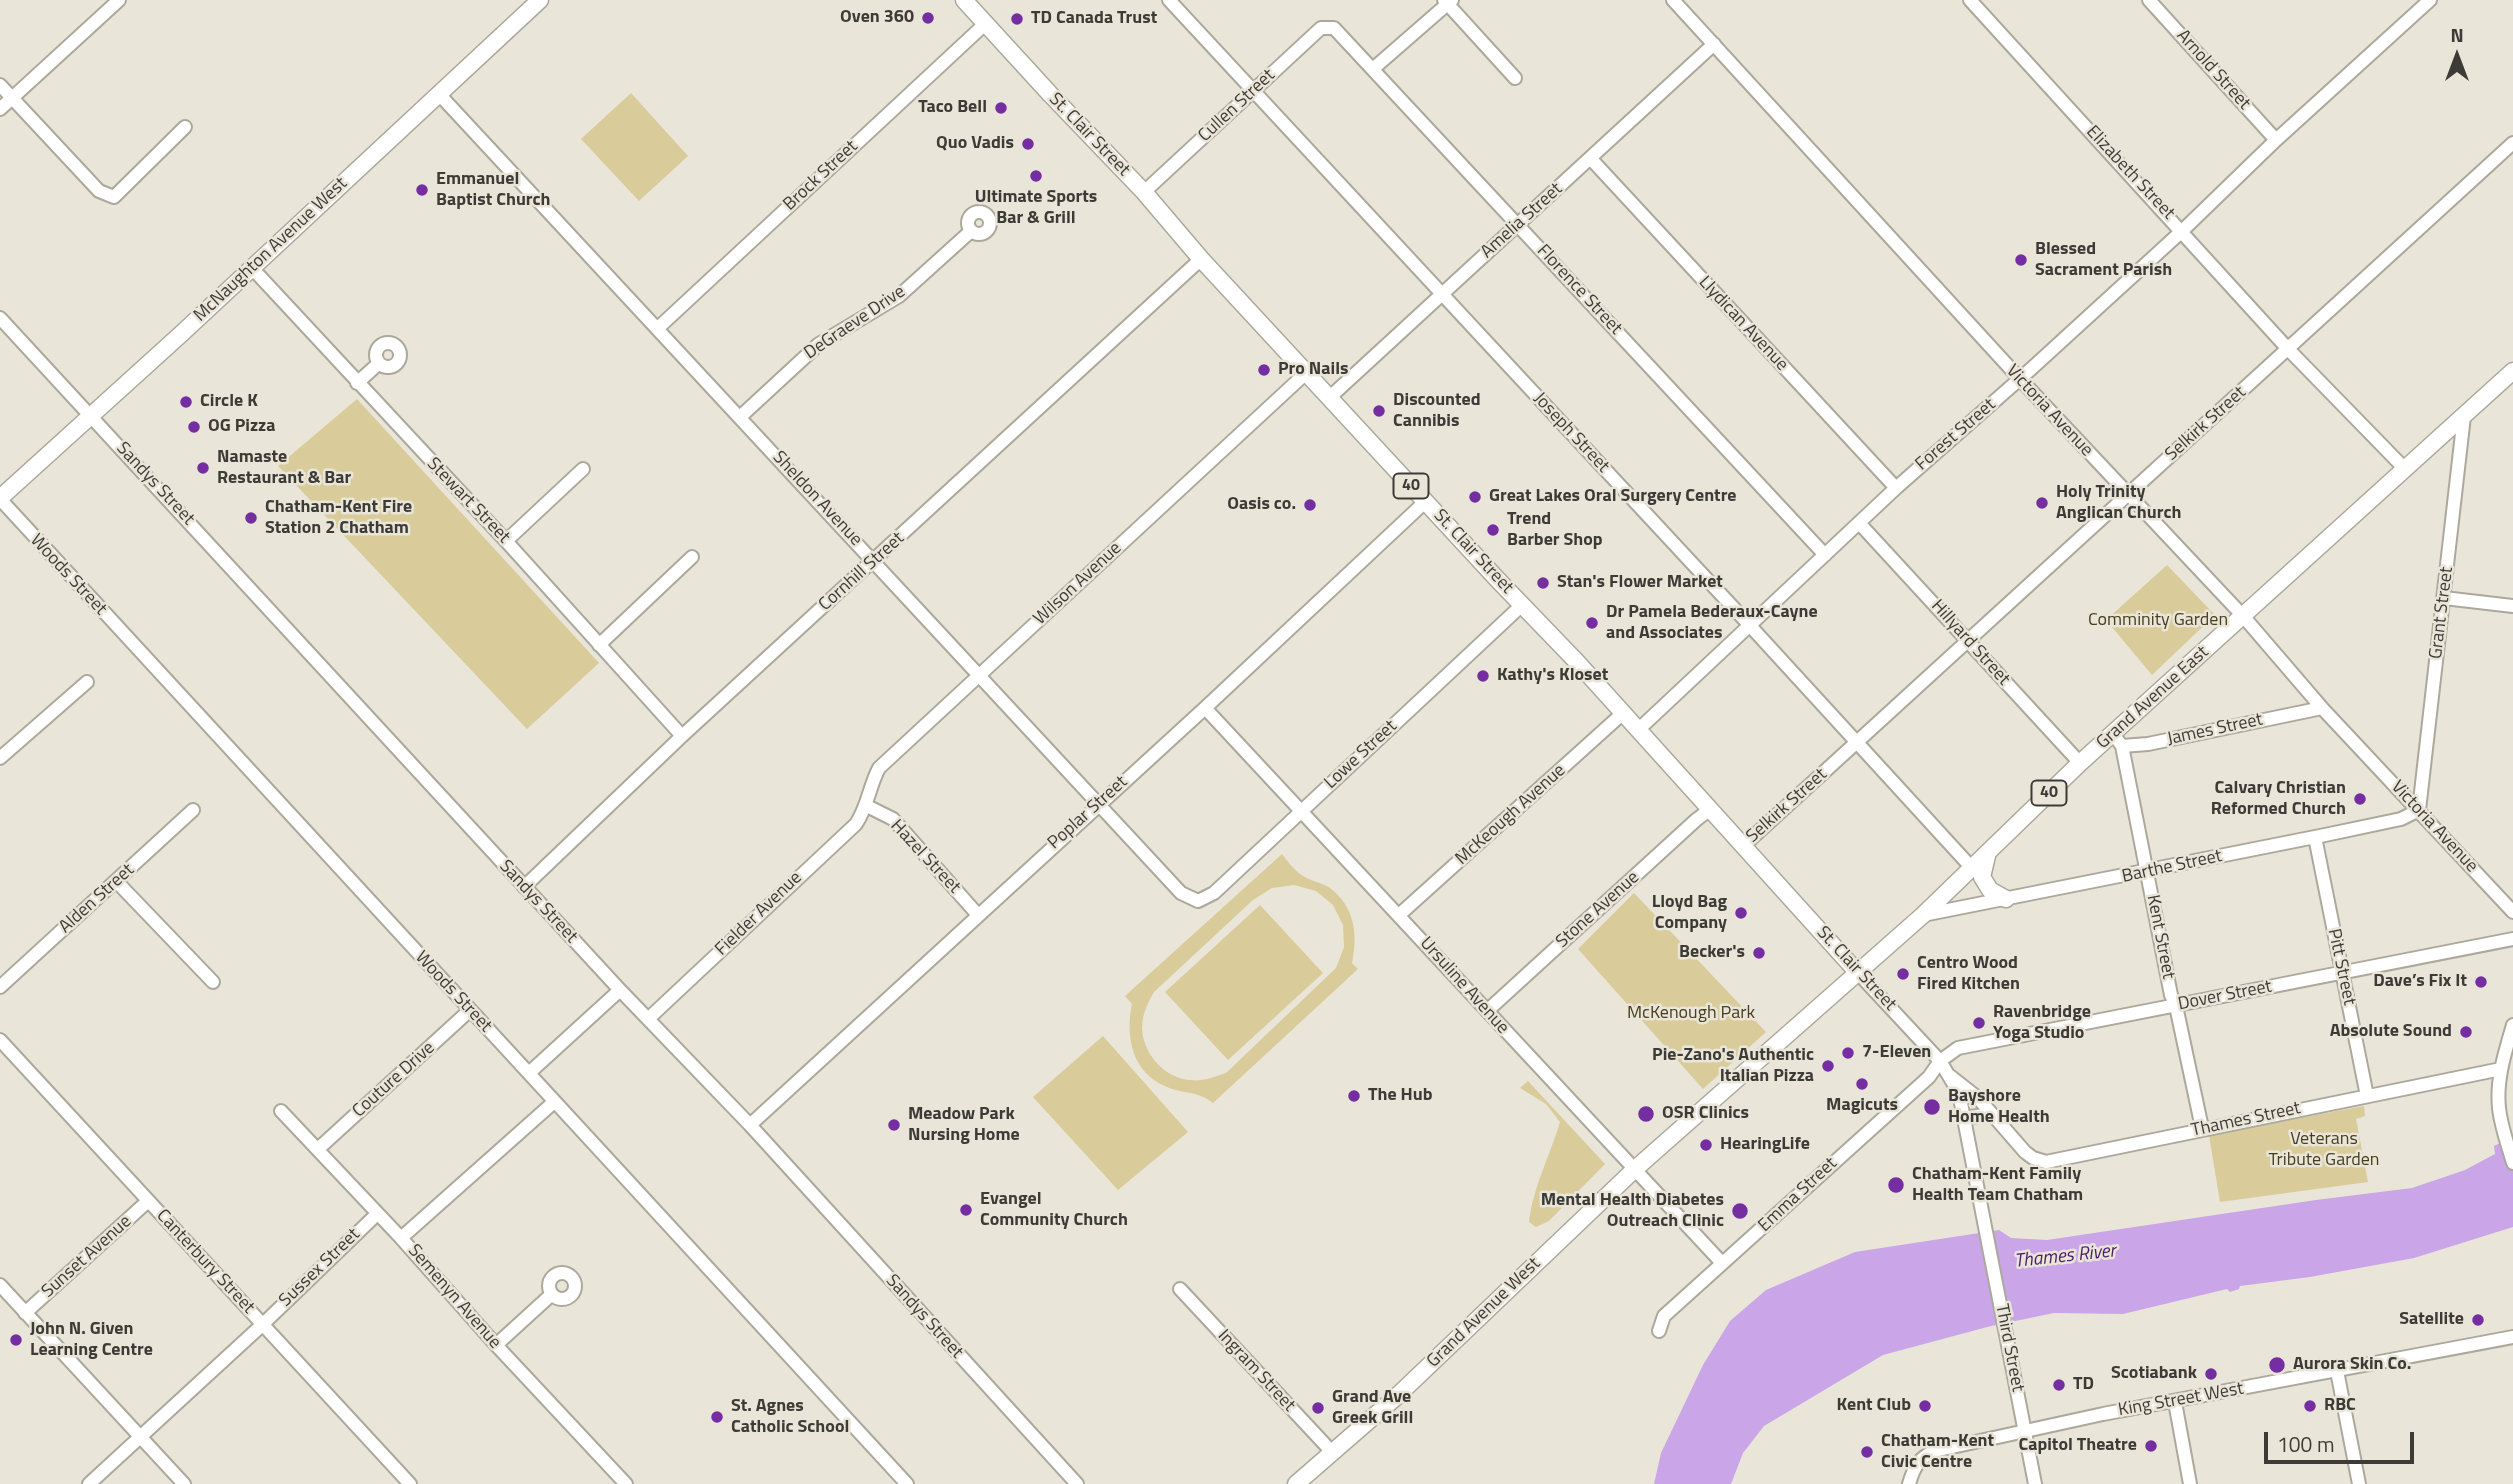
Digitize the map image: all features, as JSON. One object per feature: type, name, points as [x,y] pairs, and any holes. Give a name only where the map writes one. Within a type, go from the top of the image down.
[{"type":"main road","name":"McNaughton Avenue West","points":[[0,498],[540,0]]},
{"type":"main road","name":"St. Clair Street","points":[[964,0],[1144,192],[1201,259],[1329,398],[1577,662],[1858,973]]},
{"type":"main road","name":"Grand Avenue East","points":[[1858,973],[1923,915],[2080,763],[2117,740],[2243,616],[2513,371]]},
{"type":"main road","points":[[1988,850],[1982,877],[1990,890],[2007,899]]},
{"type":"main road","name":"Grand Avenue West","points":[[1296,1484],[1396,1397],[1635,1169],[1858,973]]},
{"type":"street","points":[[0,109],[118,0]]},
{"type":"street","name":"Joseph Street","points":[[1169,0],[1971,867]]},
{"type":"street","name":"Victoria Avenue","points":[[1673,0],[2020,379],[2243,616],[2322,708],[2513,912]]},
{"type":"street","name":"Elizabeth Street","points":[[1970,0],[2288,349],[2405,469]]},
{"type":"street","name":"Arnold Street","points":[[2149,0],[2276,140]]},
{"type":"street","name":"Forest Street","points":[[1637,730],[1896,488],[2020,379],[2430,0]]},
{"type":"street","points":[[1374,68],[1448,1],[1515,78]]},
{"type":"street","name":"Brock Street","points":[[658,328],[985,24]]},
{"type":"street","name":"Cullen Street","points":[[1144,192],[1321,28],[1332,27]]},
{"type":"street","name":"Florence Street","points":[[1332,27],[1374,68],[1825,555]]},
{"type":"street","name":"Amelia Street","points":[[1329,398],[1714,44]]},
{"type":"street","points":[[0,85],[99,191],[109,197],[114,197],[185,127]]},
{"type":"street","name":"Sheldon Avenue","points":[[439,93],[1181,893],[1198,901]]},
{"type":"street","name":"Selkirk Street","points":[[1743,846],[2513,143]]},
{"type":"street","name":"Llydican Avenue","points":[[1591,159],[1896,488]]},
{"type":"street","name":"DeGraeve Drive","points":[[740,417],[818,344],[900,296],[971,231]]},
{"type":"street","name":"Cornhill Street","points":[[524,887],[682,736],[1201,259]]},
{"type":"street","name":"Stewart Street","points":[[252,268],[506,541],[682,736]]},
{"type":"street","name":"Sandys Street","points":[[0,318],[524,887],[750,1125],[1077,1484]]},
{"type":"street","points":[[357,383],[378,364]]},
{"type":"street","name":"Wilson Avenue","points":[[867,806],[878,768],[1306,373]]},
{"type":"street","name":"Grant Street","points":[[2419,810],[2464,416]]},
{"type":"street","points":[[506,541],[583,469]]},
{"type":"street","name":"Woods Street","points":[[0,498],[901,1482]]},
{"type":"street","name":"Poplar Street","points":[[750,1125],[907,984],[978,915],[1426,501]]},
{"type":"street","name":"Hillyard Street","points":[[1860,524],[2080,763]]},
{"type":"street","points":[[599,645],[692,557]]},
{"type":"street","points":[[2444,598],[2513,606]]},
{"type":"street","name":"Lowe Street","points":[[1198,901],[1214,893],[1522,605]]},
{"type":"street","points":[[0,758],[87,682]]},
{"type":"street","name":"Ursuline Avenue","points":[[1205,708],[1722,1263]]},
{"type":"street","name":"James Street","points":[[2117,740],[2148,744],[2322,708]]},
{"type":"street","name":"McKeough Avenue","points":[[1399,915],[1622,714]]},
{"type":"street","name":"Kent Street","points":[[2117,740],[2202,1128]]},
{"type":"street","name":"Hazel Street","points":[[867,806],[893,819],[978,915]]},
{"type":"street","name":"Fielder Avenue","points":[[648,1019],[856,824],[867,806]]},
{"type":"street","name":"Alden Street","points":[[0,987],[193,810]]},
{"type":"street","name":"Stone Avenue","points":[[1487,1011],[1709,810]]},
{"type":"street","name":"Barthe Street","points":[[1923,915],[2315,838],[2401,819],[2419,810]]},
{"type":"street","name":"Pitt Street","points":[[2315,838],[2367,1096]]},
{"type":"street","points":[[117,882],[213,982]]},
{"type":"street","name":"Dover Street","points":[[1940,1060],[1958,1048],[2513,939]]},
{"type":"street","name":"St. Clair Street","points":[[1858,973],[1940,1060],[1950,1076]]},
{"type":"street","points":[[529,1073],[620,990]]},
{"type":"street","name":"Couture Drive","points":[[318,1149],[470,1010]]},
{"type":"street","points":[[2513,1025],[2501,1069],[2499,1109],[2513,1163]]},
{"type":"street","name":"Canterbury Street","points":[[0,1040],[410,1484]]},
{"type":"street","name":"Emma Street","points":[[1659,1331],[1664,1316],[1929,1077],[1940,1060]]},
{"type":"street","name":"Thames Street","points":[[1950,1076],[1978,1098],[2025,1152],[2046,1162],[2501,1069]]},
{"type":"street","name":"Third Street","points":[[1950,1076],[1959,1093],[1965,1118],[2035,1484]]},
{"type":"street","points":[[401,1238],[554,1102]]},
{"type":"street","name":"Semenyn Avenue","points":[[281,1111],[626,1484]]},
{"type":"street","points":[[1965,1118],[1984,1115],[1995,1117]]},
{"type":"street","name":"Sunset Avenue","points":[[25,1313],[148,1200]]},
{"type":"street","name":"Sussex Street","points":[[89,1484],[262,1325],[377,1214]]},
{"type":"street","points":[[0,1286],[184,1484]]},
{"type":"street","name":"Ingram Street","points":[[1180,1289],[1332,1452]]},
{"type":"street","points":[[496,1346],[552,1294]]},
{"type":"street","name":"King Street West","points":[[1909,1484],[1916,1463],[1934,1451],[2103,1414],[2513,1337]]},
{"type":"street","points":[[2337,1371],[2359,1484]]},
{"type":"street","points":[[2175,1402],[2190,1484]]},
{"type":"green space","points":[[631,93],[688,156],[639,201],[581,139]]},
{"type":"green space","points":[[357,399],[599,663],[527,729],[278,466]]},
{"type":"green space","name":"Comminity Garden","points":[[2167,565],[2215,615],[2152,675],[2106,620]]},
{"type":"green space","points":[[1282,854],[1300,874],[1330,888],[1350,913],[1355,942],[1352,963],[1358,969],[1213,1103],[1202,1096],[1167,1087],[1146,1073],[1134,1053],[1130,1029],[1132,1004],[1125,996]],"holes":[[[1294,885],[1316,891],[1333,905],[1343,925],[1344,947],[1336,968],[1226,1073],[1194,1080],[1180,1078],[1163,1069],[1150,1055],[1143,1037],[1143,1018],[1154,992],[1253,900],[1272,888]]]},
{"type":"green space","name":"McKenough Park","points":[[1634,893],[1766,1032],[1703,1089],[1578,949]]},
{"type":"green space","points":[[1260,905],[1323,973],[1228,1060],[1165,992]]},
{"type":"green space","points":[[1103,1036],[1188,1132],[1118,1190],[1033,1097]]},
{"type":"green space","points":[[1528,1081],[1605,1164],[1549,1221],[1536,1227],[1529,1222],[1531,1209],[1560,1122],[1546,1104],[1520,1088]]},
{"type":"green space","name":"Veterans Tribute Garden","points":[[2364,1106],[2365,1116],[2356,1119],[2368,1182],[2220,1202],[2209,1135]]},
{"type":"water","name":"Thames River","points":[[2513,1137],[2513,1227],[2414,1258],[2310,1277],[2240,1286],[2230,1292],[2227,1289],[2123,1314],[2054,1313],[1991,1326],[1883,1355],[1764,1426],[1743,1453],[1731,1484],[1654,1484],[1661,1453],[1703,1365],[1730,1321],[1766,1290],[1855,1252],[1999,1230],[2011,1238],[2047,1240],[2412,1188],[2465,1170],[2495,1154],[2494,1146]]},
{"type":"place","name":"Oven 360","points":[[928,18]]},
{"type":"place","name":"TD Canada Trust","points":[[1017,19]]},
{"type":"place","name":"Taco Bell","points":[[1001,108]]},
{"type":"place","name":"Quo Vadis","points":[[1028,144]]},
{"type":"place","name":"Ultimate Sports Bar & Grill","points":[[1036,176]]},
{"type":"place","name":"Emmanuel Baptist Church","points":[[422,190]]},
{"type":"place","name":"Blessed Sacrament Parish","points":[[2021,260]]},
{"type":"place","name":"Pro Nails","points":[[1264,370]]},
{"type":"place","name":"Circle K","points":[[186,402]]},
{"type":"place","name":"Discounted Cannibis","points":[[1379,411]]},
{"type":"place","name":"OG Pizza","points":[[194,427]]},
{"type":"place","name":"Namaste Restaurant & Bar","points":[[203,468]]},
{"type":"place","name":"Great Lakes Oral Surgery Centre","points":[[1475,497]]},
{"type":"place","name":"Holy Trinity Anglican Church","points":[[2042,503]]},
{"type":"place","name":"Oasis co.","points":[[1310,505]]},
{"type":"place","name":"Chatham-Kent Fire Station 2 Chatham","points":[[251,518]]},
{"type":"place","name":"Trend Barber Shop","points":[[1493,530]]},
{"type":"place","name":"Stan's Flower Market","points":[[1543,583]]},
{"type":"place","name":"Dr Pamela Bederaux-Cayne and Associates","points":[[1592,623]]},
{"type":"place","name":"Kathy's Kloset","points":[[1483,676]]},
{"type":"place","name":"Calvary Christian Reformed Church","points":[[2360,799]]},
{"type":"place","name":"Lloyd Bag Company","points":[[1741,913]]},
{"type":"place","name":"Becker's","points":[[1759,953]]},
{"type":"place","name":"Centro Wood Fired Kitchen","points":[[1903,974]]},
{"type":"place","name":"Dave’s Fix It","points":[[2481,982]]},
{"type":"place","name":"Ravenbridge Yoga Studio","points":[[1979,1023]]},
{"type":"place","name":"Absolute Sound","points":[[2466,1032]]},
{"type":"place","name":"7-Eleven","points":[[1848,1053]]},
{"type":"place","name":"Pie-Zano's Authentic Italian Pizza","points":[[1828,1066]]},
{"type":"place","name":"Magicuts","points":[[1862,1084]]},
{"type":"place","name":"The Hub","points":[[1354,1096]]},
{"type":"place","name":"Bayshore Home Health","points":[[1932,1107]]},
{"type":"place","name":"OSR Clinics","points":[[1646,1114]]},
{"type":"place","name":"Meadow Park Nursing Home","points":[[894,1125]]},
{"type":"place","name":"HearingLife","points":[[1706,1145]]},
{"type":"place","name":"Chatham-Kent Family Health Team Chatham","points":[[1896,1185]]},
{"type":"place","name":"Evangel Community Church","points":[[966,1210]]},
{"type":"place","name":"Mental Health Diabetes Outreach Clinic","points":[[1740,1211]]},
{"type":"place","name":"Satellite","points":[[2478,1320]]},
{"type":"place","name":"John N. Given Learning Centre","points":[[16,1340]]},
{"type":"place","name":"Aurora Skin Co.","points":[[2277,1365]]},
{"type":"place","name":"Scotiabank","points":[[2211,1374]]},
{"type":"place","name":"TD","points":[[2059,1385]]},
{"type":"place","name":"Kent Club","points":[[1925,1406]]},
{"type":"place","name":"RBC","points":[[2310,1406]]},
{"type":"place","name":"Grand Ave Greek Grill","points":[[1318,1408]]},
{"type":"place","name":"St. Agnes Catholic School","points":[[717,1417]]},
{"type":"place","name":"Capitol Theatre","points":[[2151,1446]]},
{"type":"place","name":"Chatham-Kent Civic Centre","points":[[1867,1452]]}]
